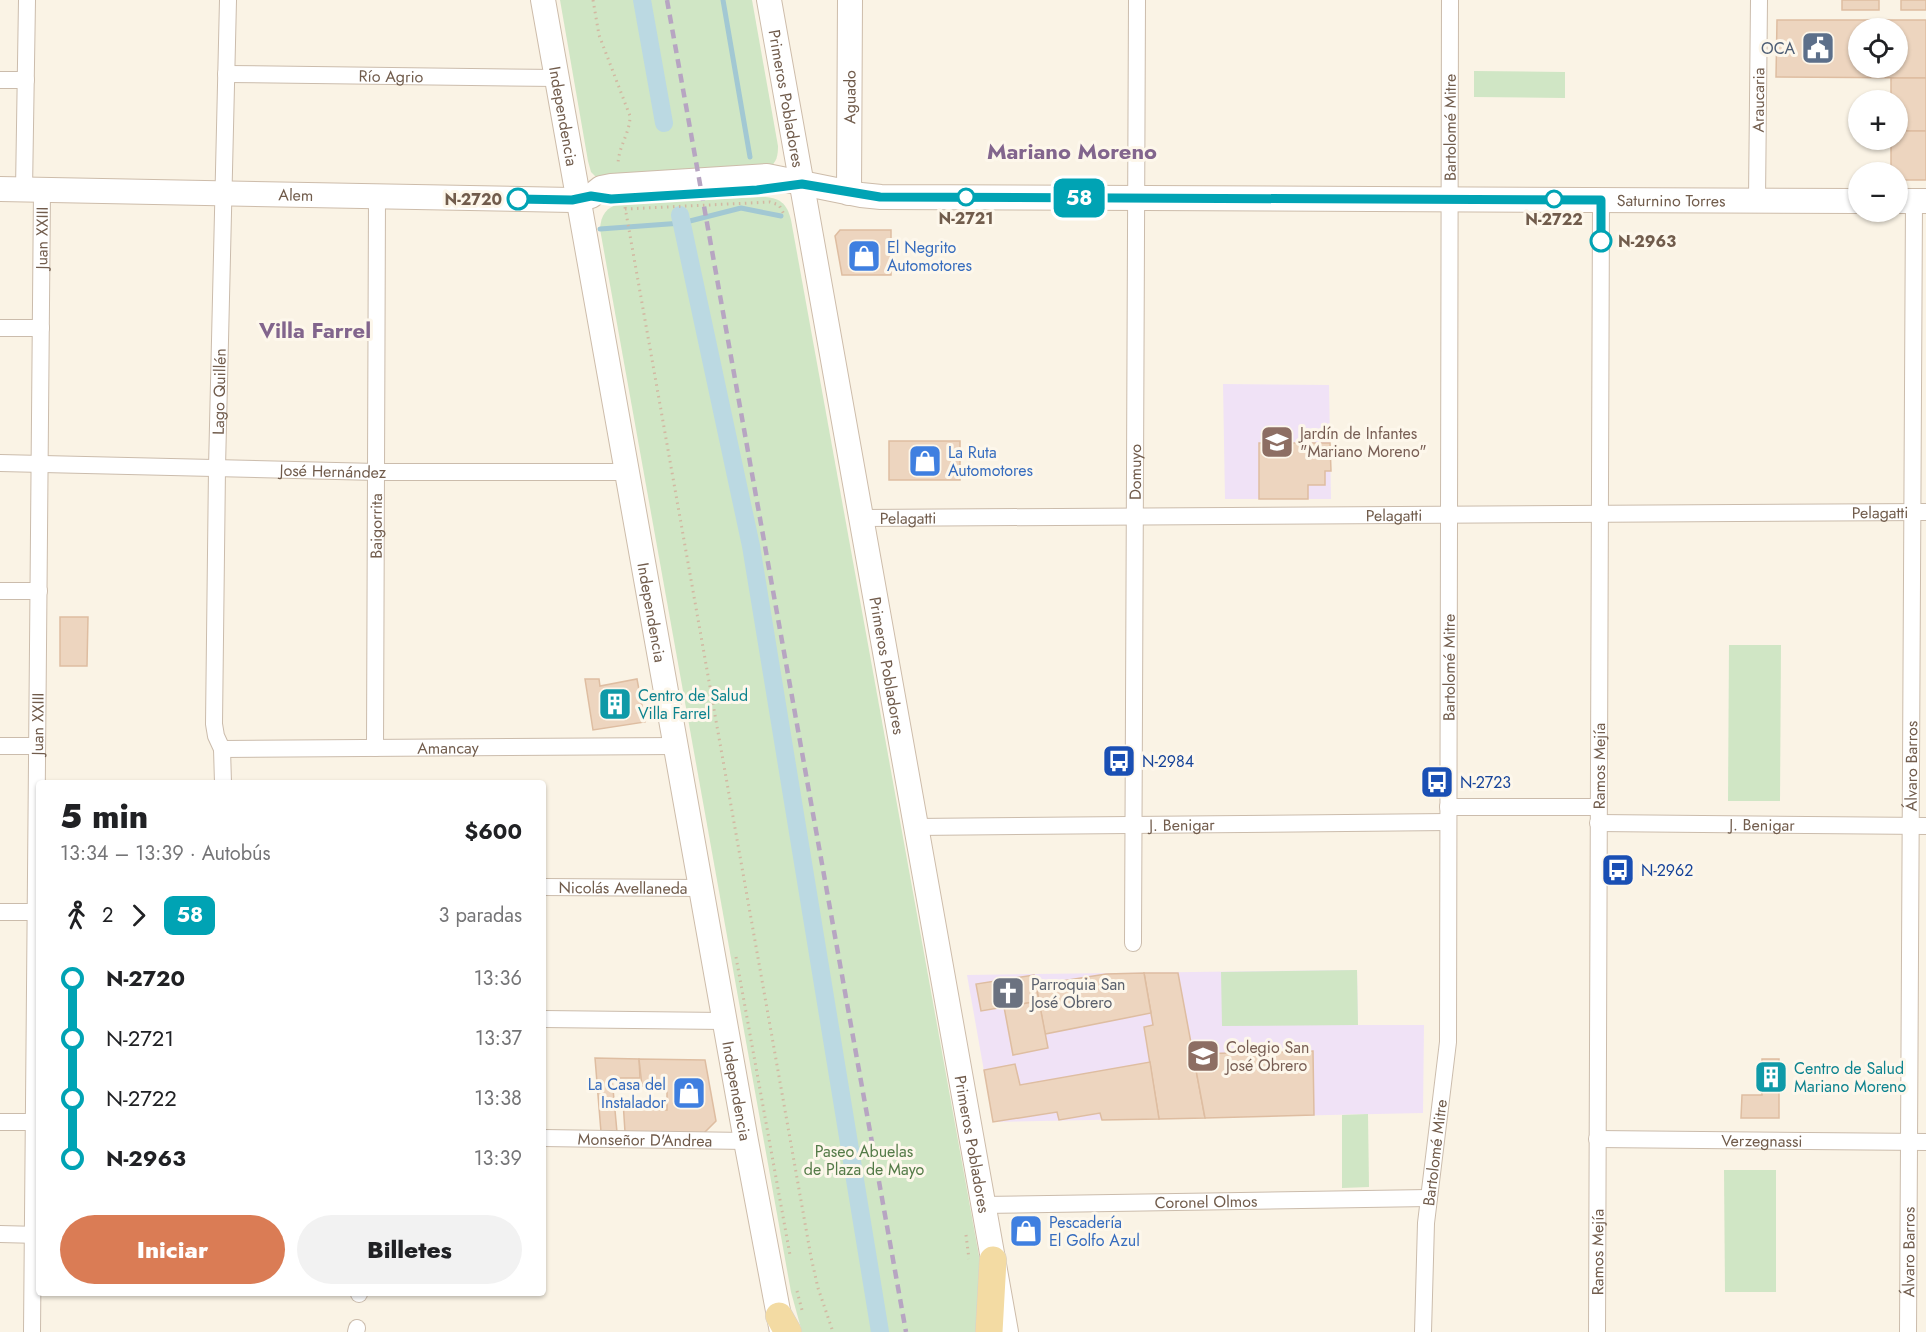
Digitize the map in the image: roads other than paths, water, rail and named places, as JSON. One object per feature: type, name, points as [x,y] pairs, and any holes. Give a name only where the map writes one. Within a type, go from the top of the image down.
[{"type":"main road","points":[[982,1264],[989,1332]]},
{"type":"street","name":"Juan XXIII","points":[[27,0],[26,80],[41,328],[37,780]]},
{"type":"street","name":"Lago Quillén","points":[[223,780],[222,749],[214,724],[217,468],[228,0]]},
{"type":"street","name":"Independencia","points":[[543,0],[557,78],[585,198],[627,472],[724,1021],[783,1327]]},
{"type":"street","name":"Primeros Pobladores","points":[[769,0],[982,1205],[982,1264],[1006,1332]]},
{"type":"street","name":"Aguado","points":[[849,193],[850,0]]},
{"type":"street","name":"Domuyo","points":[[1133,943],[1137,0]]},
{"type":"street","name":"Bartolomé Mitre","points":[[1423,1332],[1428,1198],[1448,1059],[1450,0]]},
{"type":"street","name":"Araucaria","points":[[1757,200],[1759,0]]},
{"type":"street","name":"Río Agrio","points":[[226,74],[557,78]]},
{"type":"street","points":[[0,80],[26,80]]},
{"type":"street","name":"Saturnino Torres","points":[[802,184],[880,197],[1848,201]]},
{"type":"street","name":"Alem","points":[[0,189],[611,199],[746,191],[802,184]]},
{"type":"street","name":"Baigorrita","points":[[375,748],[377,196]]},
{"type":"street","name":"Ramos Mejía","points":[[1597,1332],[1601,200]]},
{"type":"street","name":"Álvaro Barros","points":[[1908,1332],[1918,1142],[1919,512],[1912,201]]},
{"type":"street","points":[[0,328],[41,328]]},
{"type":"street","name":"José Hernández","points":[[0,463],[377,472],[627,472]]},
{"type":"street","name":"Pelagatti","points":[[862,518],[1919,512]]},
{"type":"street","points":[[0,591],[39,591]]},
{"type":"street","points":[[0,746],[37,746]]},
{"type":"street","name":"Amancay","points":[[222,749],[676,746]]},
{"type":"street","name":"J. Benigar","points":[[915,827],[1133,825],[1448,814],[1598,815],[1918,826]]},
{"type":"street","name":"Nicolás Avellaneda","points":[[546,887],[701,888]]},
{"type":"street","points":[[0,912],[36,912]]},
{"type":"street","points":[[546,1019],[724,1021]]},
{"type":"street","points":[[0,1122],[36,1122]]},
{"type":"street","name":"Monseñor D'Andrea","points":[[546,1138],[746,1141]]},
{"type":"street","name":"Verzegnassi","points":[[1597,1140],[1918,1142]]},
{"type":"street","name":"Coronel Olmos","points":[[982,1205],[1428,1198]]},
{"type":"street","points":[[0,1234],[36,1235]]},
{"type":"street","name":"Juan XXIII","points":[[32,1332],[36,1235]]},
{"type":"waterway","points":[[642,0],[664,123]]},
{"type":"waterway","points":[[723,0],[750,157]]},
{"type":"waterway","points":[[600,229],[682,223],[741,208],[781,216]]},
{"type":"waterway","points":[[680,215],[751,546],[880,1332]]},
{"type":"railway","points":[[667,0],[906,1332]]},
{"type":"place","name":"OCA","points":[[1818,48]]},
{"type":"place","name":"N-2721","points":[[966,197]]},
{"type":"place","name":"N-2720","points":[[518,199]]},
{"type":"place","name":"N-2722","points":[[1554,199]]},
{"type":"place","name":"N-2963","points":[[1601,241]]},
{"type":"place","name":"El Negrito Automotores","points":[[864,256]]},
{"type":"place","name":"Jardín de Infantes \"Mariano Moreno\"","points":[[1277,442]]},
{"type":"place","name":"La Ruta Automotores","points":[[925,461]]},
{"type":"place","name":"Centro de Salud Villa Farrel","points":[[615,704]]},
{"type":"place","name":"N-2984","points":[[1119,761]]},
{"type":"place","name":"N-2723","points":[[1437,782]]},
{"type":"place","name":"N-2962","points":[[1618,870]]},
{"type":"place","name":"Parroquia San José Obrero","points":[[1008,993]]},
{"type":"place","name":"Colegio San José Obrero","points":[[1203,1056]]},
{"type":"place","name":"Centro de Salud Mariano Moreno","points":[[1771,1077]]},
{"type":"place","name":"La Casa del Instalador","points":[[689,1093]]},
{"type":"place","name":"Pescadería El Golfo Azul","points":[[1026,1231]]},
{"type":"district","name":"Mariano Moreno","points":[[1072,151]]},
{"type":"district","name":"Villa Farrel","points":[[315,330]]},
{"type":"park label","name":"Paseo Abuelas de Plaza de Mayo","points":[[864,1160]]}]
